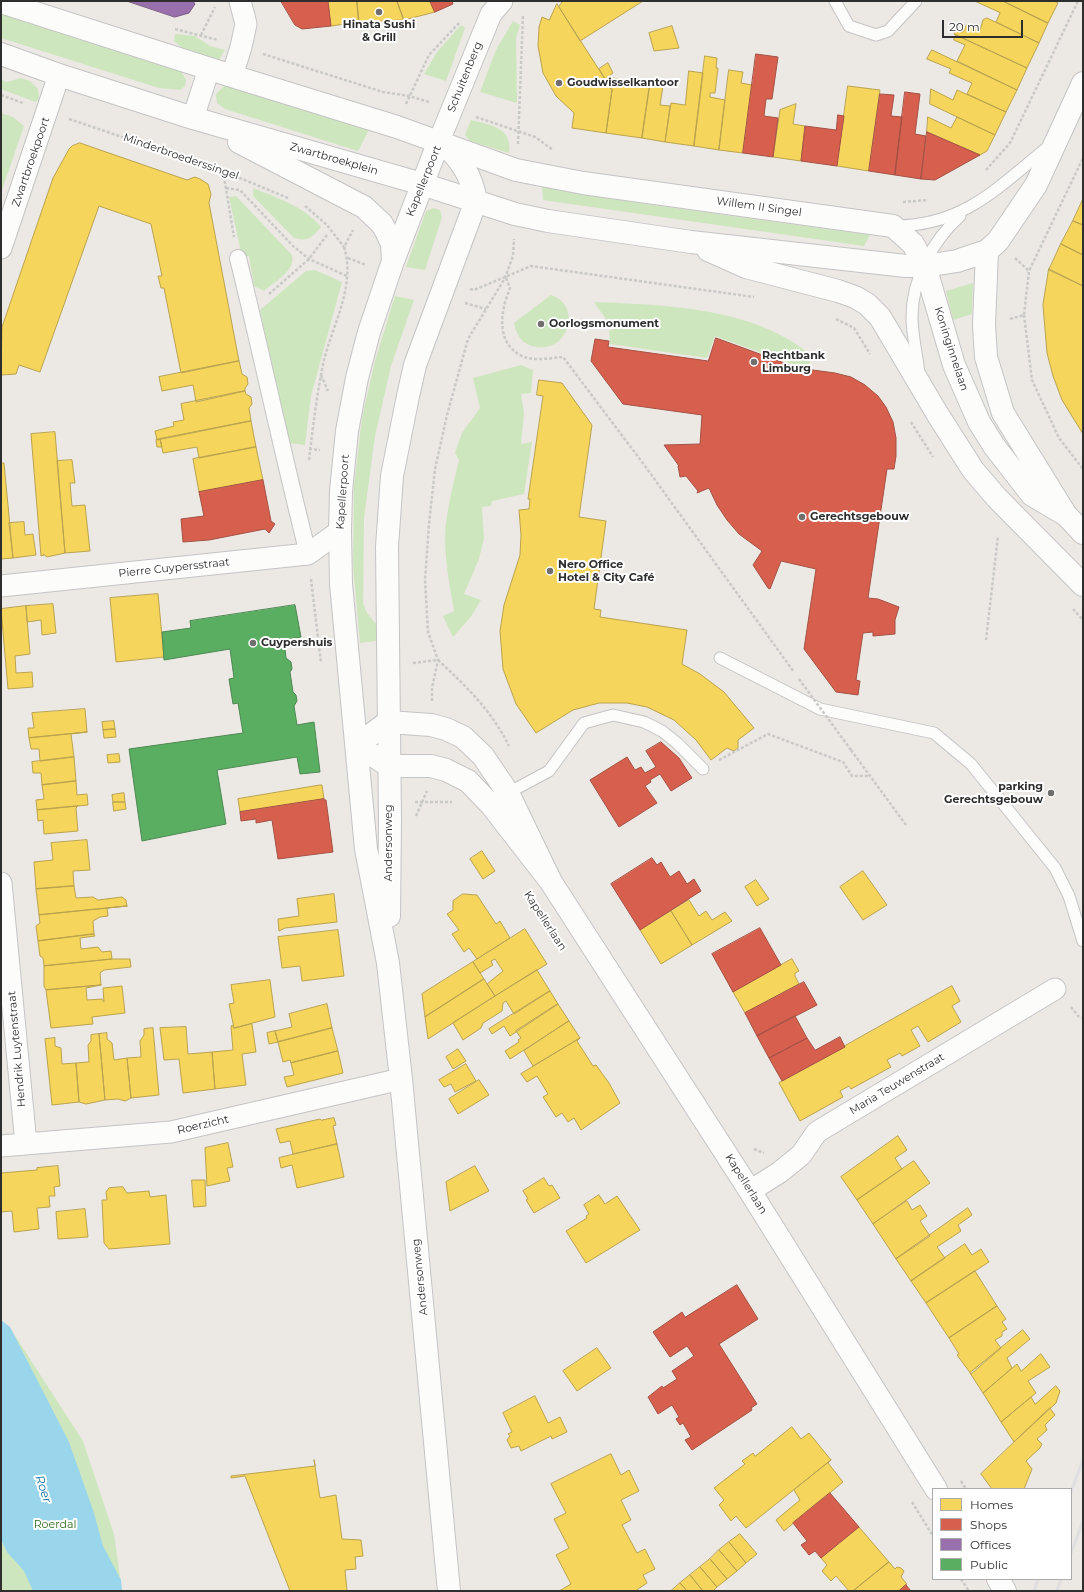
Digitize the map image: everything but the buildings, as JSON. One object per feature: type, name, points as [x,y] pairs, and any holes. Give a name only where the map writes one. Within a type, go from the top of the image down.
[{"type":"main road","points":[[1,2],[208,69],[439,141]]},
{"type":"main road","points":[[1,54],[59,75],[192,118],[337,191],[364,208],[382,224],[392,244],[393,261]]},
{"type":"main road","name":"Willem II Singel","points":[[476,201],[515,214],[548,221],[691,242],[880,263],[925,266],[957,261],[987,251],[998,241],[1036,185],[1083,84]]},
{"type":"main road","name":"Zwartbroekplein","points":[[192,118],[476,201]]},
{"type":"main road","name":"Kapellerpoort","points":[[357,745],[341,584],[340,530],[341,491],[347,431],[357,378],[369,332],[393,261],[439,141],[451,150],[466,170],[476,201]]},
{"type":"main road","name":"Willem II Singel","points":[[439,141],[516,170],[583,183],[893,226]]},
{"type":"main road","points":[[389,766],[357,745],[388,722],[387,547],[389,501],[415,366],[435,307],[476,201]]},
{"type":"main road","name":"Koninginnelaan","points":[[893,226],[913,244],[925,266],[954,365],[979,422],[994,446],[1032,496],[1066,515]]},
{"type":"main road","name":"Willem II Singel","points":[[691,242],[746,267],[838,291],[867,304],[880,317],[921,383]]},
{"type":"main road","name":"Koninginnelaan","points":[[987,251],[984,325],[986,356],[1003,413],[1066,515],[1083,533]]},
{"type":"main road","points":[[921,383],[938,415],[973,470],[997,498],[1083,585]]},
{"type":"main road","name":"Kapellerlaan","points":[[388,722],[431,725],[446,729],[463,737],[483,756],[508,793],[551,882]]},
{"type":"main road","name":"Andersonweg","points":[[388,722],[390,803],[388,963]]},
{"type":"main road","name":"Andersonweg","points":[[357,745],[366,849],[388,963],[401,1078],[449,1591]]},
{"type":"main road","name":"Kapellerlaan","points":[[389,766],[431,766],[446,770],[468,781],[492,806],[551,882],[750,1191],[935,1488]]},
{"type":"main road","points":[[999,1580],[1005,1591]]},
{"type":"street","points":[[232,76],[246,24],[240,1]]},
{"type":"street","name":"Schuitenberg","points":[[439,141],[497,7]]},
{"type":"street","points":[[192,118],[208,69]]},
{"type":"street","name":"Zwartbroekpoort","points":[[1,248],[48,112],[59,75]]},
{"type":"street","points":[[238,258],[308,554],[340,530]]},
{"type":"street","name":"Pierre Cuypersstraat","points":[[1,586],[308,554]]},
{"type":"street","name":"Hendrik Luytenstraat","points":[[1,883],[26,1144]]},
{"type":"street","name":"Maria Teuwenstraat","points":[[750,1191],[780,1172],[801,1155],[817,1132],[1055,989]]},
{"type":"street","name":"Roerzicht","points":[[1,1146],[171,1132],[401,1078]]},
{"type":"lane","points":[[835,1],[849,26],[876,35],[888,31],[916,1]]},
{"type":"lane","name":"Willem II Singel","points":[[893,226],[926,224],[968,210],[1058,139]]},
{"type":"lane","points":[[921,383],[912,319],[916,285],[925,266],[948,227],[968,210]]},
{"type":"lane","points":[[720,658],[820,709],[934,733],[971,764],[1055,868],[1069,896],[1083,941]]},
{"type":"lane","points":[[508,793],[549,771],[584,723],[613,715],[644,722],[662,731],[677,743],[703,769]]},
{"type":"path","points":[[201,35],[215,9],[216,1]]},
{"type":"path","points":[[982,176],[1010,143],[1078,1]]},
{"type":"path","points":[[241,47],[383,92],[409,96],[430,55],[458,24],[471,14],[497,7]]},
{"type":"path","points":[[519,131],[521,26],[523,13]]},
{"type":"path","name":"Minderbroederssingel","points":[[1,95],[223,171],[295,201]]},
{"type":"path","points":[[1029,272],[1083,158]]},
{"type":"path","points":[[223,171],[238,258]]},
{"type":"path","points":[[226,188],[240,190],[293,246],[309,259],[347,276]]},
{"type":"path","points":[[302,204],[327,225],[344,247]]},
{"type":"path","points":[[251,310],[309,259],[327,235]]},
{"type":"path","points":[[431,725],[432,688],[438,660],[428,632],[425,580],[435,469],[447,415],[468,339],[505,278],[531,266],[756,297]]},
{"type":"path","points":[[505,278],[510,288],[501,317],[505,340],[520,355],[543,359],[563,357],[645,466],[906,825]]},
{"type":"path","points":[[465,303],[486,309]]},
{"type":"path","points":[[1024,316],[1032,380],[1059,438],[1083,469]]},
{"type":"path","points":[[830,317],[854,328],[874,360]]},
{"type":"path","points":[[986,640],[990,594],[999,531]]},
{"type":"path","points":[[703,769],[768,734],[843,762],[852,776],[870,776]]},
{"type":"path","points":[[415,818],[431,782],[431,766]]},
{"type":"path","points":[[390,803],[456,802]]},
{"type":"path","points":[[962,1580],[969,1591]]},
{"type":"green space","points":[[1,13],[180,69],[186,80],[185,86],[180,90],[159,88],[1,38]]},
{"type":"green space","points":[[513,21],[520,25],[516,38],[517,103],[480,92],[496,50]]},
{"type":"green space","points":[[461,25],[465,28],[446,81],[424,74],[437,52]]},
{"type":"green space","points":[[175,34],[195,36],[210,46],[225,50],[217,63],[190,54],[174,41]]},
{"type":"green space","points":[[21,78],[30,81],[38,89],[39,100],[35,102],[1,89],[2,80],[7,82]]},
{"type":"green space","points":[[227,83],[371,126],[358,151],[225,109],[217,103],[216,94]]},
{"type":"green space","points":[[1,113],[13,117],[24,126],[1,193]]},
{"type":"green space","points":[[471,120],[492,126],[504,132],[509,144],[509,153],[470,141],[465,135]]},
{"type":"green space","points":[[542,187],[646,204],[870,235],[864,246],[543,200]]},
{"type":"green space","points":[[253,188],[290,203],[307,213],[321,227],[310,238],[294,238],[253,196]]},
{"type":"green space","points":[[236,196],[292,255],[291,266],[288,271],[264,291],[254,286],[249,256],[242,257],[229,197]]},
{"type":"green space","points":[[434,208],[440,210],[442,217],[425,270],[406,267],[426,211]]},
{"type":"green space","points":[[315,270],[342,282],[311,396],[305,445],[288,443],[260,310],[306,271]]},
{"type":"green space","points":[[973,283],[972,314],[953,320],[946,291]]},
{"type":"green space","points":[[551,295],[561,300],[567,309],[569,318],[563,337],[555,344],[545,347],[528,345],[520,338],[514,323]]},
{"type":"green space","points":[[395,296],[414,300],[391,366],[375,436],[364,518],[363,603],[367,613],[376,624],[376,641],[360,643],[353,564],[354,486],[362,418],[375,361]]},
{"type":"green space","points":[[594,302],[679,307],[736,318],[763,327],[788,339],[811,355],[809,367],[798,366],[715,336],[707,358],[610,344],[609,331],[613,329]]},
{"type":"green space","points":[[521,365],[533,370],[531,393],[521,394],[524,413],[521,444],[532,442],[524,494],[492,501],[491,506],[482,507],[484,539],[479,559],[464,594],[481,600],[470,618],[453,637],[443,616],[454,611],[448,574],[445,537],[450,498],[459,460],[455,453],[462,433],[480,408],[473,378]]},
{"type":"green space","name":"Roerdal","points":[[10,1328],[83,1441],[114,1534],[122,1591],[1,1591],[1,1540],[7,1552]]},
{"type":"water","name":"Roerdal","points":[[1,1320],[10,1327],[69,1442],[94,1513],[103,1546],[121,1580],[122,1591],[33,1591],[24,1571],[7,1552],[1,1540]]},
{"type":"railway","points":[[1072,1489],[1083,1460]]},
{"type":"railway","points":[[1072,1550],[1083,1521]]},
{"type":"railway","points":[[1034,1591],[1038,1580]]},
{"type":"railway","points":[[1057,1591],[1061,1580]]},
{"type":"place","name":"Hinata Sushi & Grill","points":[[379,12]]},
{"type":"place","name":"Goudwisselkantoor","points":[[559,83]]},
{"type":"place","name":"Oorlogsmonument","points":[[541,324]]},
{"type":"place","name":"Rechtbank Limburg","points":[[754,362]]},
{"type":"place","name":"Gerechtsgebouw","points":[[802,517]]},
{"type":"place","name":"Nero Office Hotel & City Café","points":[[550,571]]},
{"type":"place","name":"Cuypershuis","points":[[253,643]]},
{"type":"place","name":"parking Gerechtsgebouw","points":[[1051,793]]},
{"type":"water label","name":"Roer","points":[[43,1489]]}]
